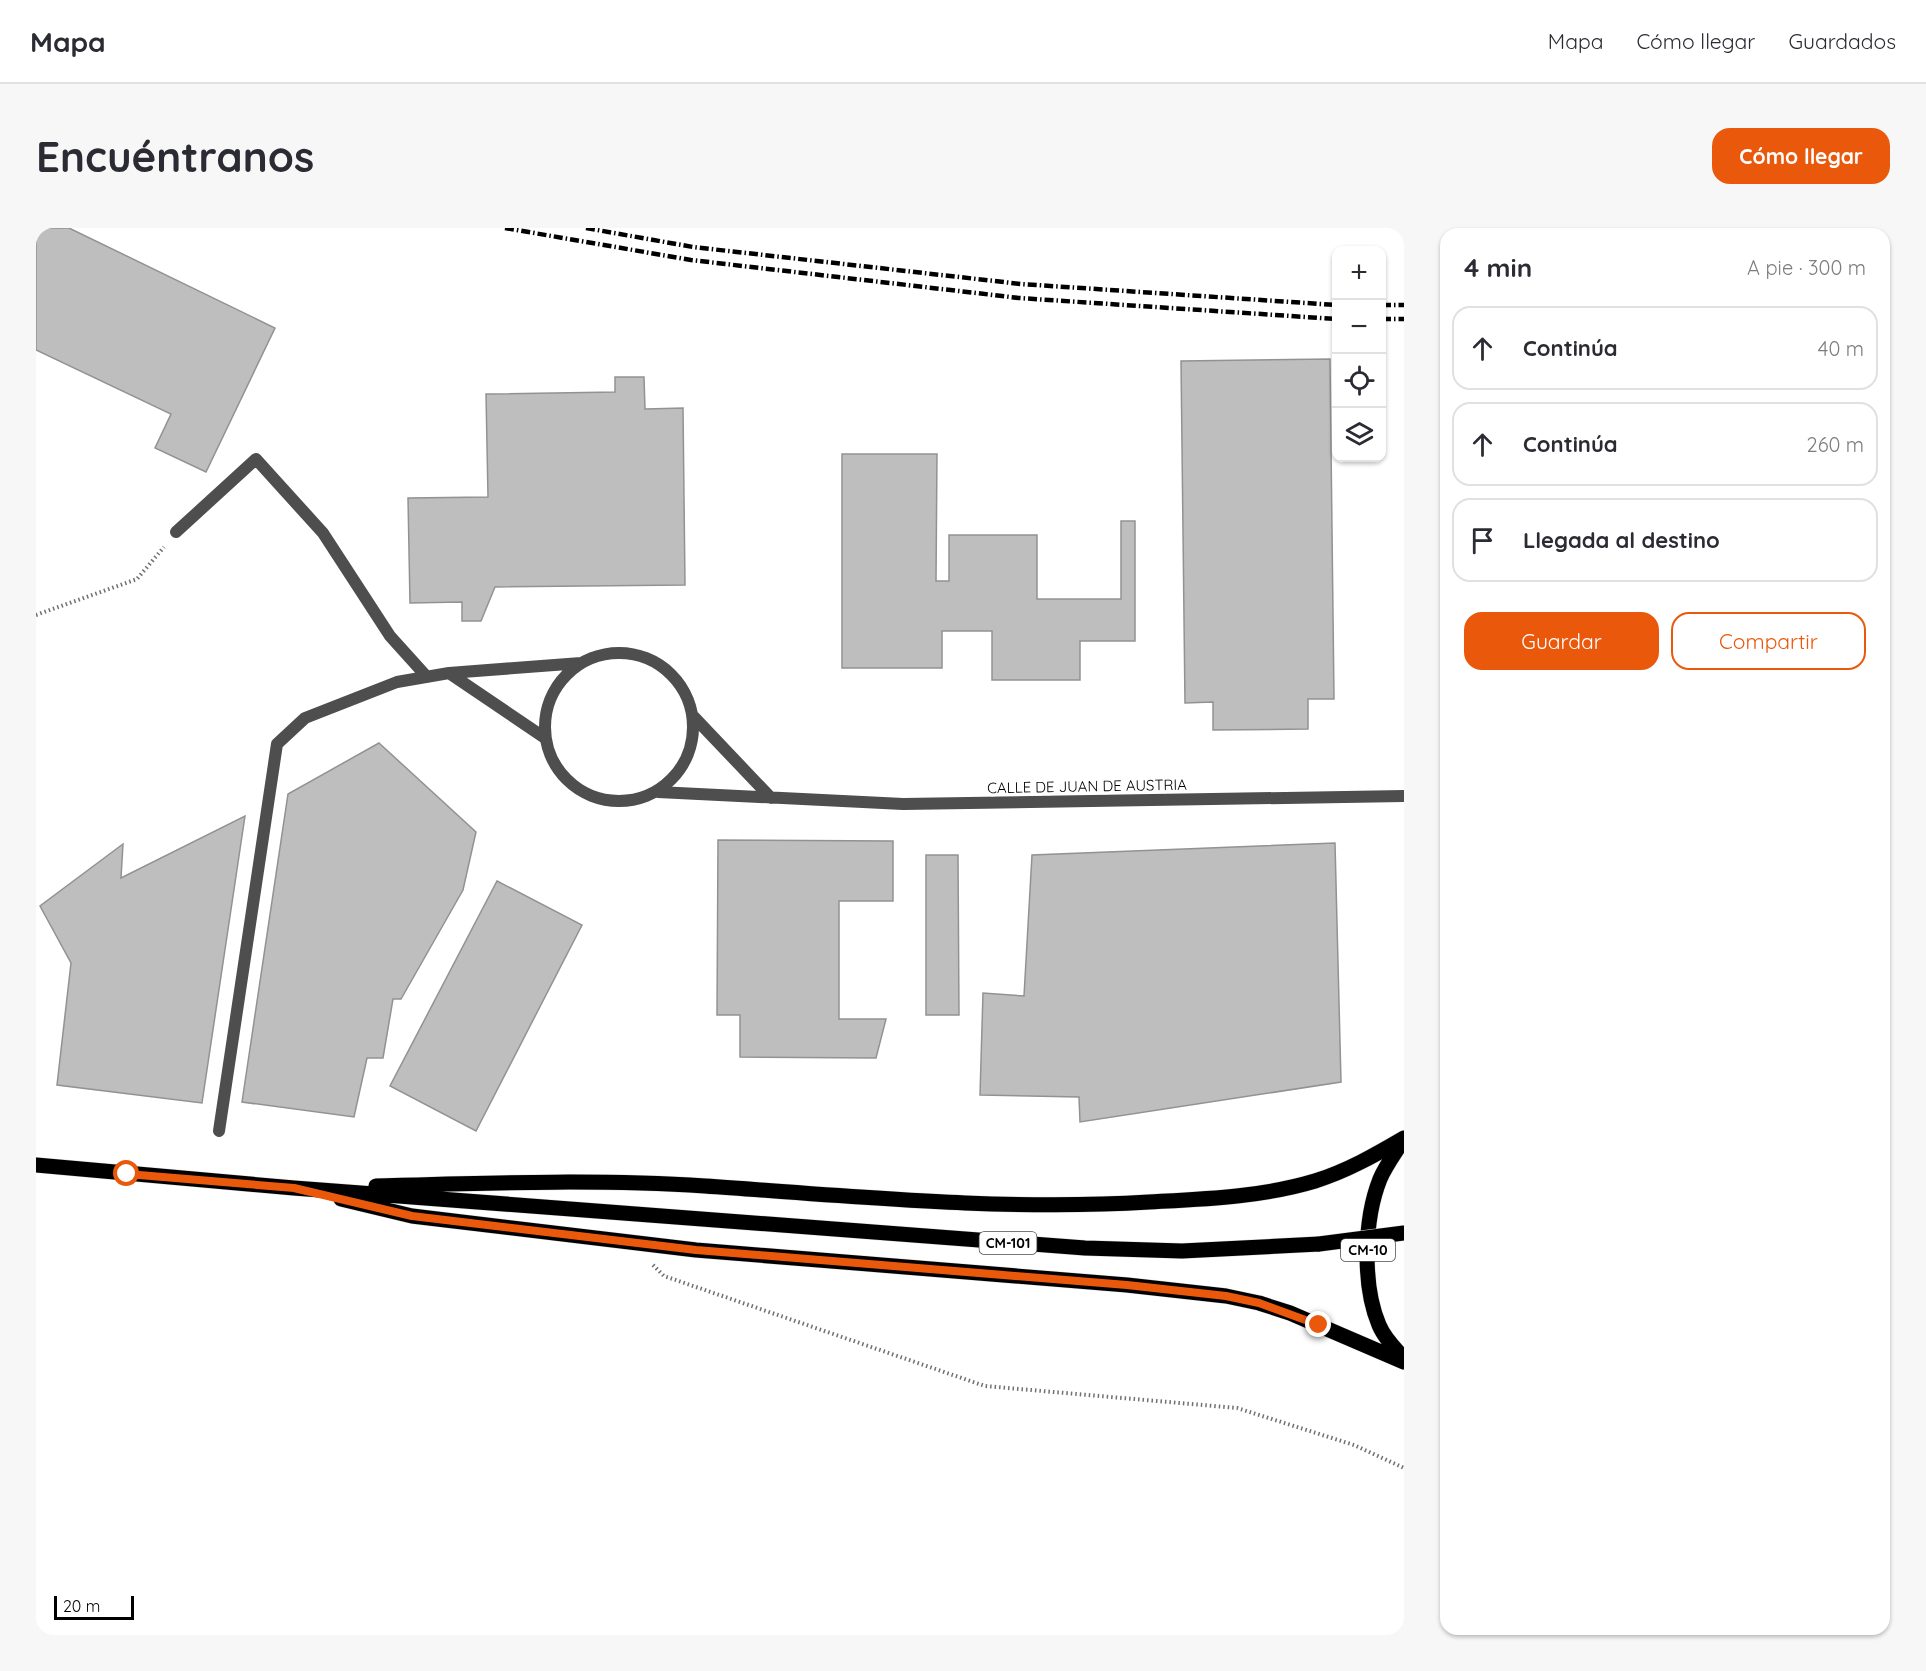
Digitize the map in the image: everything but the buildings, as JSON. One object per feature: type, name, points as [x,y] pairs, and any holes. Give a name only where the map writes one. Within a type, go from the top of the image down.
[{"type":"main road","points":[[294,1188],[532,1182],[703,1186],[976,1204],[1102,1205],[1223,1197],[1288,1187],[1361,1164],[1404,1139]]},
{"type":"main road","name":"CM-10","points":[[1404,1139],[1380,1179],[1369,1223],[1368,1257],[1370,1293],[1379,1326],[1404,1360]]},
{"type":"main road","name":"CM-101","points":[[36,1165],[294,1188],[1115,1250],[1232,1250],[1318,1244],[1404,1233]]},
{"type":"main road","points":[[294,1188],[412,1216],[696,1250],[1127,1285],[1226,1296],[1290,1313],[1404,1360]]},
{"type":"street","points":[[176,532],[256,459],[323,533],[390,636],[427,677]]},
{"type":"street","points":[[219,1131],[277,744],[305,718],[397,682],[449,673],[581,663],[609,653],[638,654],[664,667],[684,689],[694,717],[692,746],[680,773],[658,792],[630,802],[601,800],[575,788],[555,766],[545,738],[547,709],[559,682],[581,663]]},
{"type":"street","points":[[449,673],[545,738]]},
{"type":"street","points":[[694,717],[771,798]]},
{"type":"street","name":"CALLE DE JUAN DE AUSTRIA","points":[[658,792],[903,804],[1404,796]]},
{"type":"path","points":[[36,615],[137,579],[176,532]]},
{"type":"path","points":[[629,1242],[664,1276],[985,1386],[1237,1408],[1354,1445],[1404,1468]]},
{"type":"railway","points":[[505,228],[691,260],[1019,298],[1332,319]]},
{"type":"railway","points":[[586,228],[693,247],[1021,284],[1332,305]]},
{"type":"railway","points":[[1386,305],[1404,305]]},
{"type":"railway","points":[[1386,319],[1404,319]]},
{"type":"route","points":[[127,1174],[294,1188],[412,1216],[696,1250],[1127,1285],[1226,1296],[1259,1303],[1319,1325]]}]
